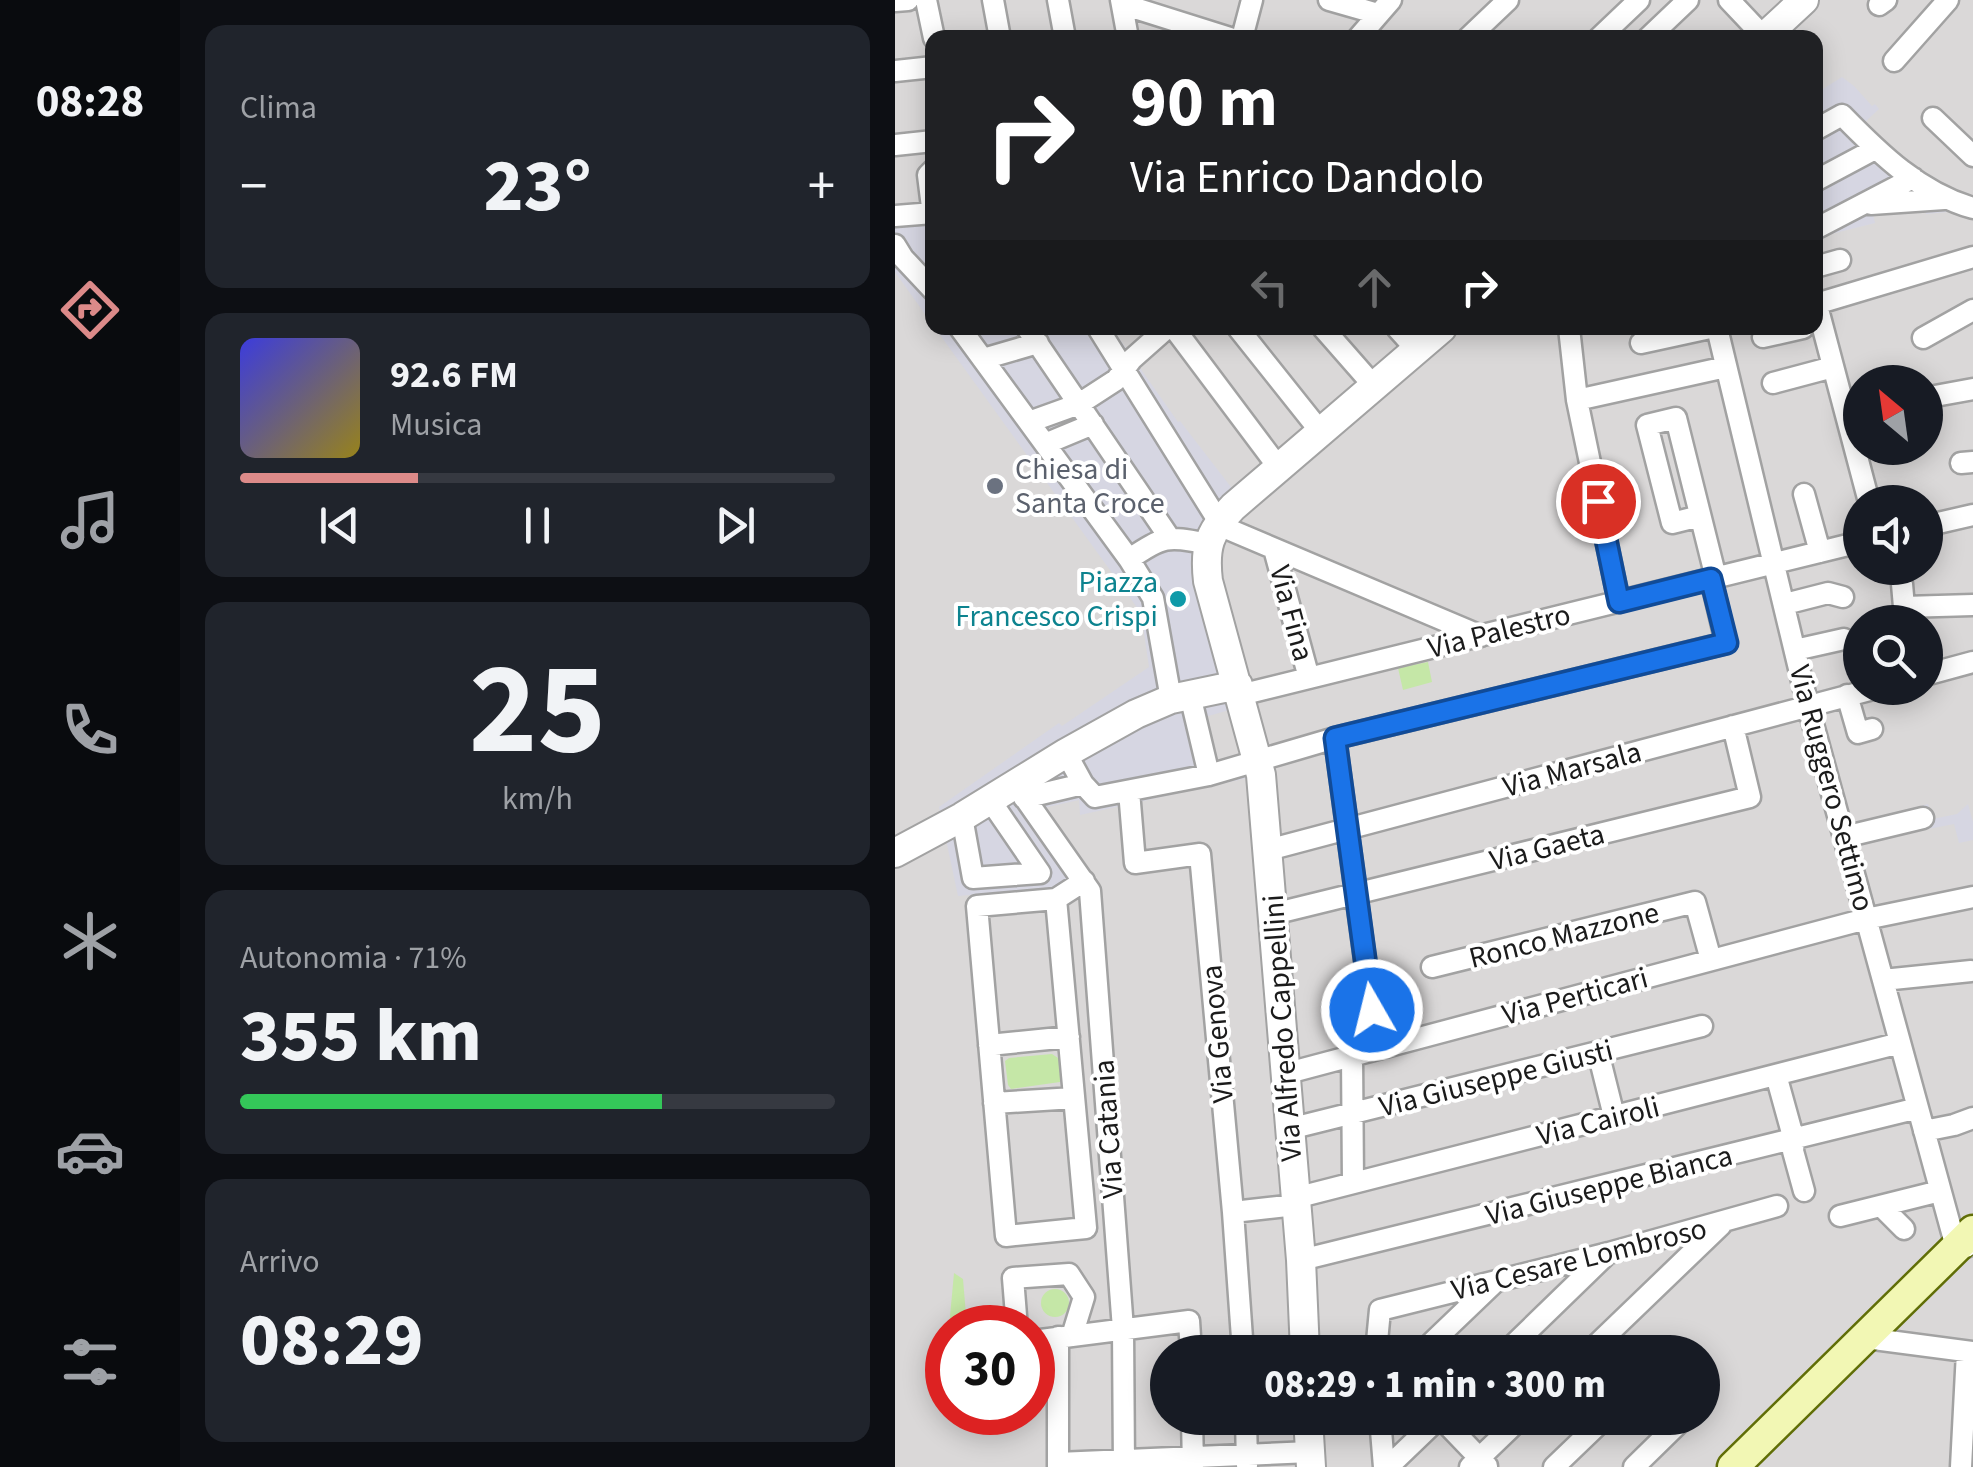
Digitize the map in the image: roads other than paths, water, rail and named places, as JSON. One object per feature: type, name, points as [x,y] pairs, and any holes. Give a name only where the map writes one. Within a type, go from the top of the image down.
[{"type":"main road","points":[[1733,1467],[1967,1241]]},
{"type":"street","points":[[895,1],[908,0]]},
{"type":"street","points":[[925,0],[932,30]]},
{"type":"street","points":[[993,0],[999,30]]},
{"type":"street","points":[[1058,0],[1064,30]]},
{"type":"street","points":[[1244,30],[1252,0]]},
{"type":"street","points":[[1329,0],[1385,7]]},
{"type":"street","points":[[1476,30],[1508,0]]},
{"type":"street","points":[[1607,30],[1639,0]]},
{"type":"street","points":[[1656,30],[1688,0]]},
{"type":"street","points":[[1729,0],[1757,30]]},
{"type":"street","points":[[1771,30],[1804,0]]},
{"type":"street","points":[[1894,61],[1947,0]]},
{"type":"street","points":[[1127,30],[1122,2],[1206,30]]},
{"type":"street","points":[[1365,30],[1385,7]]},
{"type":"street","points":[[895,71],[925,68]]},
{"type":"street","points":[[1823,126],[1842,115],[1913,178],[1944,199],[1973,208]]},
{"type":"street","points":[[1933,118],[1973,156]]},
{"type":"street","points":[[895,146],[925,143]]},
{"type":"street","points":[[1823,176],[1875,148]]},
{"type":"street","points":[[1823,225],[1913,178]]},
{"type":"street","points":[[1863,204],[1944,199]]},
{"type":"street","points":[[895,216],[925,212]]},
{"type":"street","points":[[895,245],[903,258],[925,277]]},
{"type":"street","points":[[1823,312],[1973,258]]},
{"type":"street","points":[[1823,265],[1840,260]]},
{"type":"street","points":[[1923,338],[1973,310]]},
{"type":"street","points":[[965,335],[1129,559],[1153,598],[1181,697],[1209,775]]},
{"type":"street","points":[[983,360],[1032,335],[1169,537]]},
{"type":"street","points":[[1104,335],[1128,365],[1222,526],[1481,636]]},
{"type":"street","points":[[1029,422],[1079,404],[1117,380],[1162,335]]},
{"type":"street","points":[[1175,335],[1279,468]]},
{"type":"street","points":[[1244,335],[1319,430]]},
{"type":"street","points":[[1329,335],[1373,385]]},
{"type":"street","points":[[1403,335],[1416,349]]},
{"type":"street","points":[[1129,559],[1169,537],[1222,526],[1319,430],[1433,335]]},
{"type":"street","points":[[1570,335],[1577,400],[1619,602]]},
{"type":"street","points":[[1641,343],[1679,335]]},
{"type":"street","name":"Via Ruggero Settimo","points":[[1716,335],[1727,367],[1808,706],[1917,1108],[1941,1191],[1967,1241]]},
{"type":"street","points":[[1763,337],[1768,335]]},
{"type":"street","points":[[1821,335],[1864,485]]},
{"type":"street","points":[[1577,400],[1727,367]]},
{"type":"street","points":[[1773,383],[1833,367]]},
{"type":"street","points":[[1943,395],[1973,389]]},
{"type":"street","points":[[1065,753],[1095,797],[1209,775],[1335,738],[1727,643],[1701,516],[1676,418],[1647,425],[1671,524],[1701,516]]},
{"type":"street","points":[[1045,444],[1093,424]]},
{"type":"street","points":[[1804,494],[1819,552]]},
{"type":"street","points":[[1943,522],[1973,514]]},
{"type":"street","name":"Via Alfredo Cappellini","points":[[1222,526],[1205,558],[1208,581],[1244,694],[1258,761],[1304,1335]]},
{"type":"street","name":"Via Palestro","points":[[1244,694],[1843,546]]},
{"type":"street","name":"Via Fina","points":[[1274,549],[1309,678]]},
{"type":"street","points":[[1902,585],[1904,607],[1973,604]]},
{"type":"street","points":[[1785,604],[1828,593],[1843,598]]},
{"type":"street","points":[[1795,650],[1843,639]]},
{"type":"street","points":[[1943,670],[1973,662]]},
{"type":"street","points":[[1024,797],[1065,753],[1136,714],[1181,697],[1244,694]]},
{"type":"street","name":"Via Marsala","points":[[1267,850],[1843,697]]},
{"type":"street","points":[[1849,705],[1857,733],[1871,729]]},
{"type":"street","name":"Via Gaeta","points":[[1273,914],[1750,797],[1733,726]]},
{"type":"street","points":[[1335,738],[1377,1049]]},
{"type":"street","points":[[895,853],[990,800],[1083,784]]},
{"type":"street","name":"Via Genova","points":[[1129,791],[1135,863],[1200,854],[1242,1335]]},
{"type":"street","name":"Via Catania","points":[[1024,797],[1090,890],[1123,1329],[1124,1464]]},
{"type":"street","points":[[953,822],[973,878],[1040,873],[990,800]]},
{"type":"street","points":[[1844,837],[1923,818]]},
{"type":"street","points":[[1056,899],[1086,1228],[1006,1236],[977,906],[1056,899],[1083,882]]},
{"type":"street","name":"Via Perticari","points":[[1284,1074],[1867,919],[1973,897]]},
{"type":"street","name":"Ronco Mazzone","points":[[1432,967],[1695,902],[1711,960]]},
{"type":"street","points":[[1883,980],[1971,971]]},
{"type":"street","name":"Via Giuseppe Giusti","points":[[1289,1129],[1702,1026]]},
{"type":"street","points":[[989,1046],[1069,1037]]},
{"type":"street","name":"Via Cairoli","points":[[1233,1212],[1296,1202],[1900,1043]]},
{"type":"street","points":[[1597,1052],[1614,1116]]},
{"type":"street","points":[[1353,1056],[1353,1184]]},
{"type":"street","points":[[1776,1075],[1804,1192]]},
{"type":"street","points":[[994,1103],[1074,1098]]},
{"type":"street","name":"Via Giuseppe Bianca","points":[[1301,1260],[1917,1108]]},
{"type":"street","points":[[1924,1130],[1954,1126],[1973,1118]]},
{"type":"street","points":[[1841,1216],[1941,1191]]},
{"type":"street","name":"Via Cesare Lombroso","points":[[1378,1335],[1380,1310],[1777,1206]]},
{"type":"street","points":[[1881,1206],[1903,1229]]},
{"type":"street","points":[[1607,1335],[1724,1222]]},
{"type":"street","points":[[1524,1335],[1609,1252]]},
{"type":"street","points":[[1015,1305],[1013,1278],[1069,1274],[1084,1297],[1065,1336],[1058,1465],[1310,1459]]},
{"type":"street","points":[[1440,1335],[1496,1282]]},
{"type":"street","points":[[1055,1338],[1189,1321],[1190,1335]]},
{"type":"street","points":[[1865,1338],[1970,1352],[1968,1420],[1961,1467]]},
{"type":"street","points":[[1192,1435],[1193,1463]]},
{"type":"street","points":[[1246,1435],[1247,1461]]},
{"type":"street","points":[[1383,1435],[1386,1467]]},
{"type":"street","points":[[1386,1467],[1421,1435]]},
{"type":"street","points":[[1454,1435],[1479,1464],[1505,1435]]},
{"type":"street","points":[[1554,1467],[1587,1435]]},
{"type":"street","points":[[1634,1467],[1667,1435]]},
{"type":"place","name":"Chiesa di Santa Croce","points":[[995,486]]},
{"type":"place","name":"Piazza Francesco Crispi","points":[[1178,599]]}]
